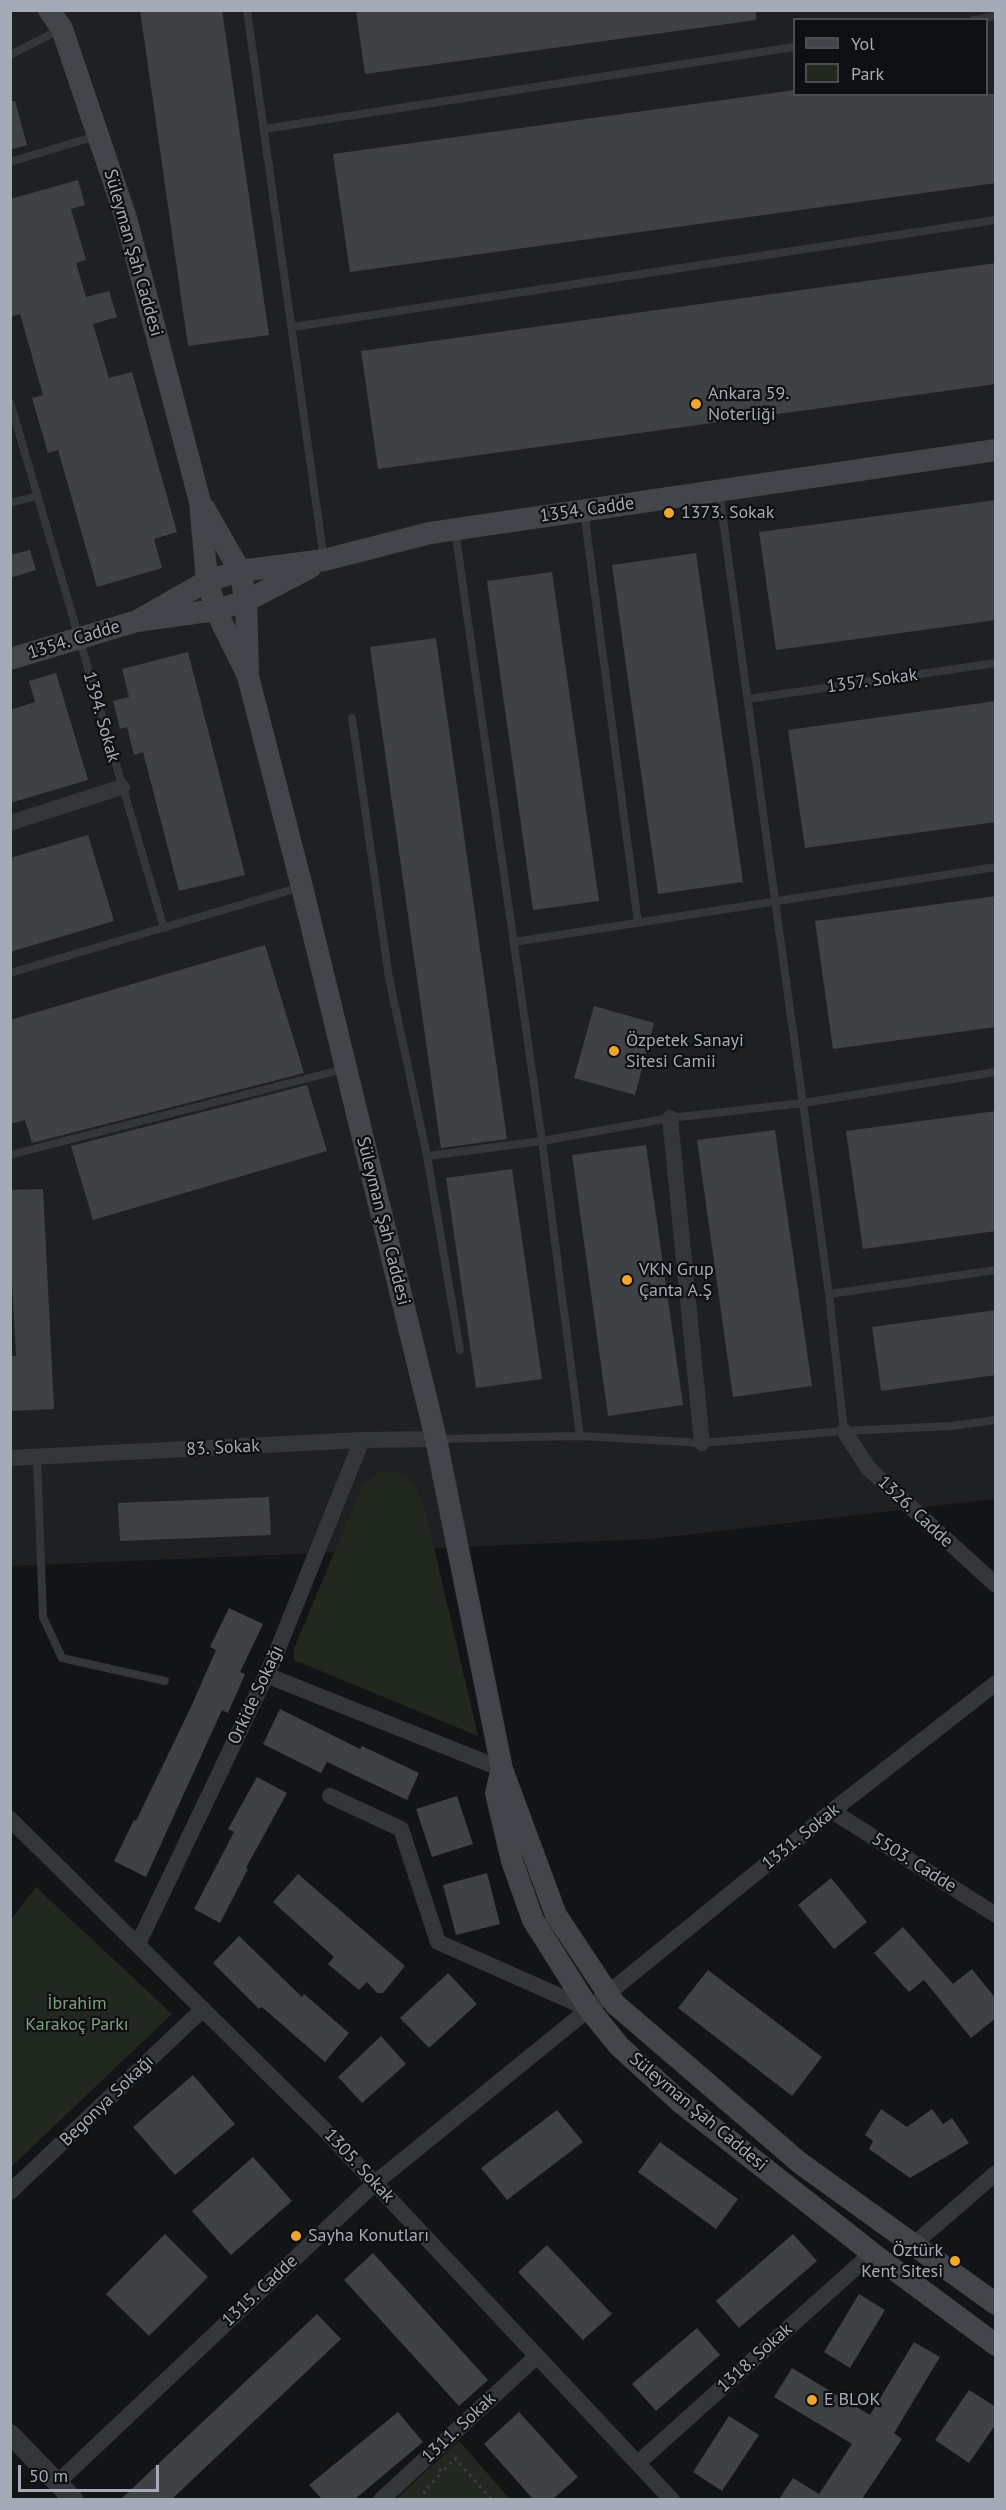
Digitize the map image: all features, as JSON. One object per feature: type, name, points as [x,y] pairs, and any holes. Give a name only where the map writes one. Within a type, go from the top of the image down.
[{"type":"main road","name":"Süleyman Şah Caddesi","points":[[49,10],[62,29],[126,218],[200,502]]},
{"type":"main road","name":"1354. Cadde","points":[[136,621],[207,581],[240,571],[324,560],[430,533],[996,450]]},
{"type":"main road","points":[[200,502],[240,571],[246,601],[248,676]]},
{"type":"main road","points":[[200,502],[207,581],[216,610],[248,676]]},
{"type":"main road","name":"1354. Cadde","points":[[10,659],[136,621],[216,610],[246,601],[324,560]]},
{"type":"main road","name":"Süleyman Şah Caddesi","points":[[248,676],[302,887],[436,1439],[502,1769],[556,1915],[615,2004],[800,2163],[996,2304]]},
{"type":"main road","name":"Süleyman Şah Caddesi","points":[[502,1769],[496,1793],[512,1862],[533,1920],[589,2009],[620,2046],[679,2101],[872,2253],[996,2345]]},
{"type":"street","points":[[10,823],[122,787]]},
{"type":"street","points":[[670,1118],[702,1443]]},
{"type":"street","name":"1326. Cadde","points":[[844,1431],[869,1469],[996,1585]]},
{"type":"street","name":"83. Sokak","points":[[10,1458],[362,1440],[436,1439]]},
{"type":"street","name":"Orkide Sokağı","points":[[138,1944],[266,1675],[362,1440]]},
{"type":"street","points":[[266,1675],[502,1769]]},
{"type":"street","name":"1331. Sokak","points":[[608,1993],[832,1811],[996,1683]]},
{"type":"street","points":[[330,1796],[402,1829],[438,1942],[589,2009]]},
{"type":"street","name":"5503. Cadde","points":[[832,1811],[996,1915]]},
{"type":"street","name":"1305. Sokak","points":[[10,1819],[324,2129],[672,2499]]},
{"type":"street","name":"1315. Cadde","points":[[58,2482],[375,2183],[608,1993]]},
{"type":"street","name":"Begonya Sokağı","points":[[10,2192],[203,2009]]},
{"type":"street","points":[[914,2244],[996,2174]]},
{"type":"street","name":"1318. Sokak","points":[[638,2463],[872,2253]]},
{"type":"street","name":"1311. Sokak","points":[[381,2499],[537,2356]]},
{"type":"street","points":[[10,2434],[74,2499]]},
{"type":"lane","points":[[248,10],[324,560]]},
{"type":"lane","points":[[10,55],[62,29]]},
{"type":"lane","points":[[264,129],[793,47]]},
{"type":"lane","points":[[10,162],[98,135]]},
{"type":"lane","points":[[292,327],[996,220]]},
{"type":"lane","name":"1394. Sokak","points":[[10,402],[164,928]]},
{"type":"lane","points":[[719,491],[829,1294],[844,1431]]},
{"type":"lane","points":[[10,503],[37,496]]},
{"type":"lane","points":[[584,510],[638,923]]},
{"type":"lane","points":[[455,529],[542,1141],[580,1436]]},
{"type":"lane","name":"1357. Sokak","points":[[748,699],[996,663]]},
{"type":"lane","points":[[352,718],[389,978],[427,1156],[460,1350]]},
{"type":"lane","points":[[514,942],[996,867]]},
{"type":"lane","points":[[10,973],[302,887]]},
{"type":"lane","points":[[10,1155],[346,1068]]},
{"type":"lane","points":[[427,1156],[542,1141],[670,1118],[803,1103],[996,1072]]},
{"type":"lane","points":[[829,1294],[996,1270]]},
{"type":"lane","points":[[436,1439],[580,1436],[702,1443],[844,1431],[951,1426],[996,1420]]},
{"type":"lane","points":[[37,1458],[42,1617],[62,1658],[165,1681]]},
{"type":"path","points":[[428,2456],[442,2472]]},
{"type":"path","points":[[430,2499],[424,2492],[455,2458],[492,2499]]},
{"type":"shaded area","points":[[10,11],[995,11],[995,1499],[650,1539],[11,1566]]},
{"type":"green space","points":[[379,1472],[395,1472],[408,1478],[418,1491],[426,1513],[478,1736],[294,1660],[294,1648],[362,1487]]},
{"type":"green space","name":"İbrahim Karakoç Parkı","points":[[36,1887],[172,2014],[11,2167],[11,1919]]},
{"type":"green space","points":[[459,2441],[510,2499],[396,2499]]},
{"type":"building","points":[[140,10],[222,10],[269,335],[188,346]]},
{"type":"building","points":[[356,10],[756,10],[756,20],[365,74]]},
{"type":"building","points":[[793,90],[793,96],[988,96],[988,94],[996,94],[996,183],[350,272],[333,154]]},
{"type":"building","points":[[10,101],[15,101],[27,145],[10,150]]},
{"type":"building","points":[[78,180],[85,205],[71,209],[86,260],[76,263],[86,297],[109,291],[117,317],[93,324],[109,378],[132,372],[177,532],[154,539],[162,568],[97,587],[58,450],[48,453],[32,398],[43,395],[20,314],[10,317],[10,199]]},
{"type":"building","points":[[996,263],[996,384],[378,469],[361,351]]},
{"type":"building","points":[[996,500],[996,620],[776,650],[759,532]]},
{"type":"building","points":[[30,550],[36,570],[10,578],[10,555]]},
{"type":"building","points":[[696,553],[743,882],[658,894],[612,565]]},
{"type":"building","points":[[552,572],[599,901],[533,910],[487,581]]},
{"type":"building","points":[[436,638],[507,1139],[441,1148],[370,647]]},
{"type":"building","points":[[188,652],[245,875],[179,891],[143,752],[134,755],[127,727],[120,729],[113,701],[129,697],[122,669]]},
{"type":"building","points":[[56,673],[88,780],[10,803],[10,710],[35,702],[29,681]]},
{"type":"building","points":[[996,701],[996,822],[805,848],[788,730]]},
{"type":"building","points":[[88,835],[114,921],[10,952],[10,858]]},
{"type":"building","points":[[996,896],[996,1027],[833,1049],[815,921]]},
{"type":"building","points":[[265,945],[304,1073],[32,1143],[25,1120],[10,1124],[10,1020]]},
{"type":"building","name":"Özpetek Sanayi Sitesi Camii","points":[[594,1006],[654,1023],[635,1095],[574,1078]]},
{"type":"building","points":[[307,1085],[327,1151],[93,1220],[71,1146]]},
{"type":"building","points":[[996,1111],[996,1231],[863,1249],[846,1131]]},
{"type":"building","points":[[775,1130],[812,1386],[733,1397],[697,1140]]},
{"type":"building","name":"VKN Grup Çanta A.Ş","points":[[646,1145],[683,1405],[608,1416],[572,1155]]},
{"type":"building","points":[[512,1169],[542,1379],[476,1388],[446,1178]]},
{"type":"building","points":[[43,1189],[54,1409],[10,1411],[10,1356],[16,1356],[10,1245],[10,1190]]},
{"type":"building","points":[[996,1310],[996,1375],[881,1391],[872,1327]]},
{"type":"building","points":[[269,1497],[271,1535],[120,1541],[118,1503]]},
{"type":"building","points":[[229,1608],[263,1624],[240,1672],[245,1674],[228,1713],[222,1710],[146,1877],[114,1861],[190,1709],[216,1650],[210,1647]]},
{"type":"building","points":[[280,1709],[360,1749],[362,1746],[419,1773],[407,1800],[327,1762],[321,1773],[263,1744]]},
{"type":"building","points":[[257,1777],[287,1793],[246,1868],[248,1869],[220,1923],[194,1909],[234,1832],[228,1829]]},
{"type":"building","points":[[457,1796],[473,1844],[432,1857],[416,1809]]},
{"type":"building","points":[[487,1873],[500,1924],[456,1935],[443,1885]]},
{"type":"building","points":[[298,1874],[405,1966],[383,1993],[377,1993],[367,1982],[359,1990],[328,1964],[334,1957],[273,1902]]},
{"type":"building","points":[[831,1878],[867,1922],[834,1949],[798,1905]]},
{"type":"building","points":[[903,1927],[953,1984],[972,1969],[996,1999],[996,2018],[971,2038],[924,1980],[909,1992],[874,1953]]},
{"type":"building","points":[[239,1936],[302,1997],[304,1994],[349,2033],[325,2062],[262,2007],[259,2009],[213,1963]]},
{"type":"building","points":[[708,1970],[822,2057],[792,2096],[678,2008]]},
{"type":"building","points":[[448,1973],[477,2004],[429,2048],[400,2018]]},
{"type":"building","points":[[381,2036],[406,2064],[362,2103],[338,2077]]},
{"type":"building","points":[[193,2075],[235,2124],[175,2175],[133,2127]]},
{"type":"building","points":[[881,2109],[907,2127],[932,2109],[943,2124],[952,2118],[969,2143],[910,2178],[869,2149],[873,2141],[865,2135]]},
{"type":"building","points":[[557,2110],[583,2142],[507,2200],[481,2168]]},
{"type":"building","points":[[660,2142],[738,2199],[716,2229],[638,2172]]},
{"type":"building","points":[[253,2157],[292,2201],[231,2255],[192,2211]]},
{"type":"building","points":[[165,2234],[208,2277],[149,2336],[106,2294]]},
{"type":"building","points":[[793,2234],[817,2261],[739,2328],[716,2301]]},
{"type":"building","points":[[547,2245],[612,2314],[583,2340],[518,2272]]},
{"type":"building","points":[[373,2253],[488,2380],[459,2406],[344,2280]]},
{"type":"building","points":[[859,2294],[885,2310],[850,2368],[824,2352]]},
{"type":"building","points":[[317,2314],[341,2339],[172,2499],[121,2499]]},
{"type":"building","points":[[697,2328],[720,2355],[656,2411],[632,2384]]},
{"type":"building","points":[[914,2342],[940,2357],[894,2433],[902,2439],[862,2499],[779,2499],[793,2478],[819,2494],[852,2444],[774,2397],[792,2368],[870,2415]]},
{"type":"building","points":[[969,2390],[996,2407],[996,2424],[969,2463],[935,2440]]},
{"type":"building","points":[[398,2412],[423,2442],[355,2499],[322,2499],[309,2485]]},
{"type":"building","points":[[519,2412],[578,2477],[553,2499],[533,2499],[484,2444]]},
{"type":"building","points":[[729,2416],[759,2435],[722,2491],[693,2472]]},
{"type":"place","name":"Ankara 59. Noterliği","points":[[696,404]]},
{"type":"place","name":"1373. Sokak","points":[[669,513]]},
{"type":"place","name":"Özpetek Sanayi Sitesi Camii","points":[[614,1051]]},
{"type":"place","name":"VKN Grup Çanta A.Ş","points":[[627,1280]]},
{"type":"place","name":"Sayha Konutları","points":[[296,2236]]},
{"type":"place","name":"Öztürk Kent Sitesi","points":[[955,2261]]},
{"type":"place","name":"E BLOK","points":[[812,2400]]}]
